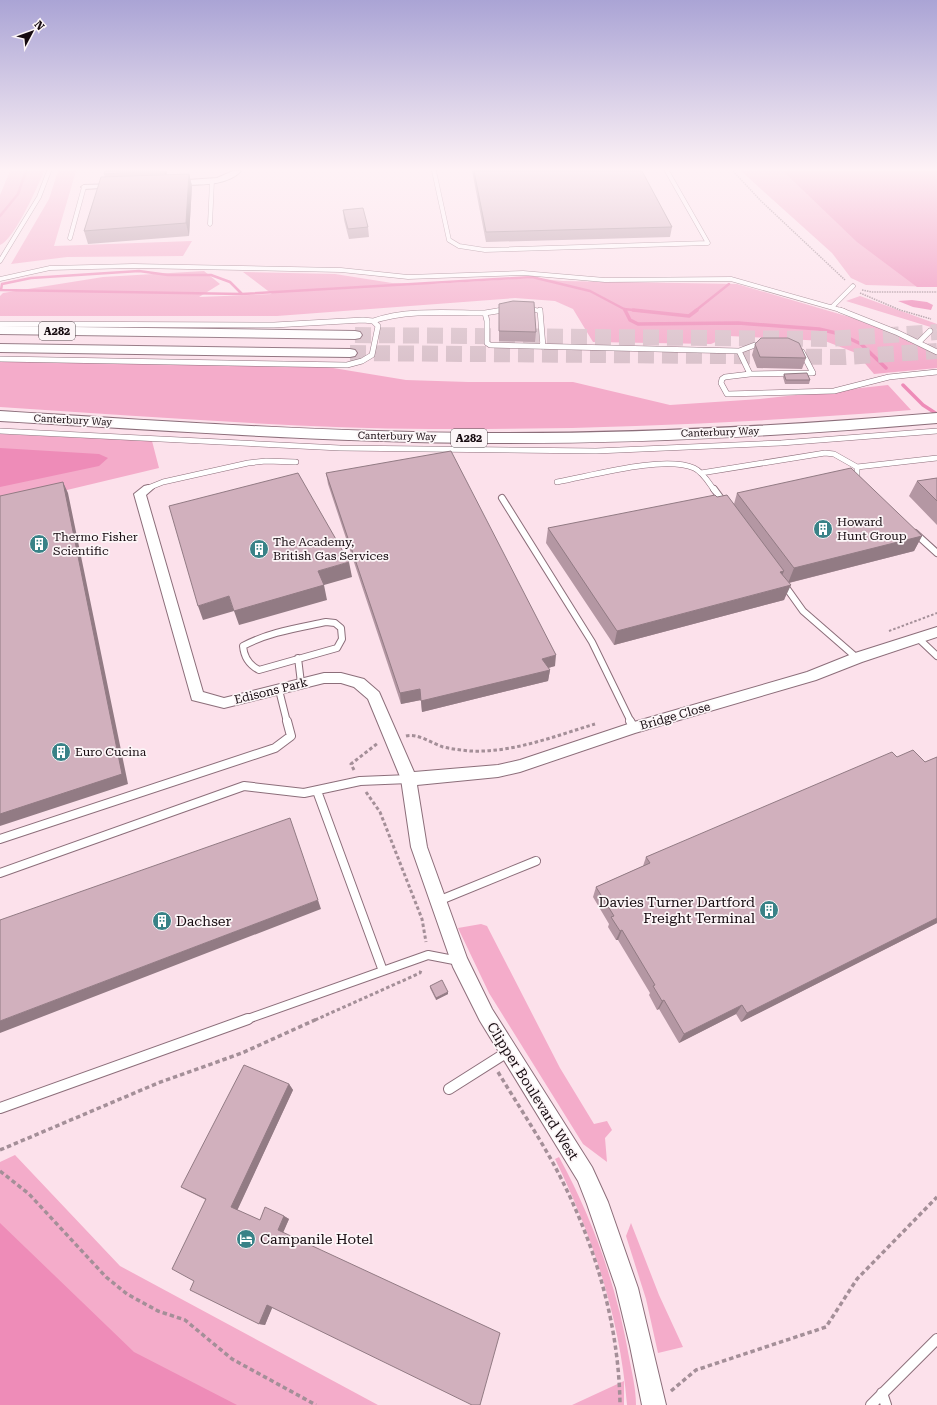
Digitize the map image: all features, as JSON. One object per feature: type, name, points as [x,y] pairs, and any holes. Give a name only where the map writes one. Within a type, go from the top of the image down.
[{"type":"highway","name":"A282","points":[[2,329],[355,335]]},
{"type":"highway","name":"A282","points":[[0,348],[350,352]]},
{"type":"highway","name":"Canterbury Way","points":[[0,416],[349,435],[480,438],[736,432],[812,428],[937,418]]},
{"type":"street","name":"Edisons Park","points":[[148,488],[140,494],[197,696],[224,703],[324,678],[340,678],[359,683],[374,696],[409,779]]},
{"type":"street","name":"Bridge Close","points":[[409,779],[498,771],[520,766],[634,728],[789,683],[857,658],[937,632]]},
{"type":"street","name":"Clipper Boulevard West","points":[[409,779],[419,847],[459,961],[486,1015],[584,1174],[597,1201],[615,1248],[644,1351],[660,1400]]},
{"type":"lane","points":[[0,261],[16,237]]},
{"type":"lane","points":[[448,237],[449,240],[459,246],[484,250],[708,243],[704,237]]},
{"type":"lane","points":[[0,279],[50,268],[133,266],[341,270],[408,277],[523,273],[605,280],[714,278],[741,281],[832,307],[876,323],[919,342],[937,352]]},
{"type":"lane","points":[[832,307],[853,286]]},
{"type":"lane","points":[[2,329],[274,326],[363,320],[373,321],[380,318],[412,315],[485,313],[509,308],[532,308],[540,310],[543,347]]},
{"type":"lane","points":[[485,313],[487,321],[487,343],[490,345],[739,351],[755,345],[769,345]]},
{"type":"lane","points":[[0,359],[347,365],[362,361],[372,355],[378,326],[373,321]]},
{"type":"lane","points":[[919,342],[930,331]]},
{"type":"lane","points":[[799,345],[813,373],[750,374],[725,377],[722,379],[721,383],[727,394],[834,391],[889,378],[937,372]]},
{"type":"lane","points":[[739,351],[750,374]]},
{"type":"lane","points":[[0,431],[340,448],[596,451],[781,443],[937,431]]},
{"type":"lane","points":[[701,473],[825,452],[834,454],[857,467],[937,458]]},
{"type":"lane","points":[[148,488],[163,482],[248,463],[266,461],[296,462]]},
{"type":"lane","points":[[557,482],[656,463],[683,464],[701,473],[729,510]]},
{"type":"lane","points":[[857,467],[856,478],[862,483]]},
{"type":"lane","points":[[502,498],[592,642],[634,728]]},
{"type":"lane","points":[[908,526],[937,553]]},
{"type":"lane","points":[[780,578],[803,611],[857,658]]},
{"type":"lane","points":[[326,622],[336,624],[340,627],[344,637],[342,644],[337,648],[298,658],[259,670],[254,668],[248,661],[243,652],[243,646],[250,641],[326,622]]},
{"type":"lane","points":[[918,638],[937,656]]},
{"type":"lane","points":[[298,658],[301,683]]},
{"type":"lane","points":[[0,839],[275,748],[291,736],[279,690]]},
{"type":"lane","points":[[0,873],[244,786],[304,794],[360,781],[409,779]]},
{"type":"lane","points":[[317,791],[383,971]]},
{"type":"lane","points":[[438,901],[536,861]]},
{"type":"lane","points":[[0,1108],[428,955],[459,961]]},
{"type":"lane","points":[[449,1089],[509,1051]]},
{"type":"lane","points":[[871,1405],[937,1339]]},
{"type":"lane","points":[[882,1393],[886,1405]]},
{"type":"path","points":[[798,237],[839,276],[853,286],[872,292],[937,292]]},
{"type":"path","points":[[848,290],[900,310],[937,320]]},
{"type":"path","points":[[0,1150],[158,1083],[242,1053],[304,1027],[420,973],[428,955]]},
{"type":"path","points":[[492,1062],[560,1177],[591,1252],[601,1282],[616,1344],[621,1389],[620,1405]]},
{"type":"path","points":[[0,1170],[29,1194],[106,1277],[128,1294],[158,1311],[185,1320],[232,1359],[316,1405]]},
{"type":"path","points":[[660,1400],[696,1370],[826,1327],[857,1279],[937,1197]]},
{"type":"shaded area","points":[[0,237],[9,237],[6,241],[0,245]]},
{"type":"shaded area","points":[[27,237],[57,237],[54,246],[192,241],[183,256],[67,257],[11,264]]},
{"type":"shaded area","points":[[814,237],[921,237],[937,287],[866,285],[851,278],[832,253]]},
{"type":"shaded area","points":[[851,237],[937,237],[937,287],[917,287]]},
{"type":"shaded area","points":[[204,271],[220,284],[199,297],[272,294],[243,272],[335,274],[392,283],[433,284],[531,278],[563,281],[737,284],[853,318],[905,338],[937,356],[937,368],[874,374],[856,353],[825,341],[729,336],[711,344],[593,342],[573,309],[555,301],[515,298],[277,316],[0,316],[0,296],[3,293],[103,277]]},
{"type":"shaded area","points":[[860,296],[937,324],[937,329],[846,301]]},
{"type":"shaded area","points":[[912,300],[927,302],[933,305],[931,310],[913,307],[898,301]]},
{"type":"shaded area","points":[[0,359],[315,365],[406,380],[468,382],[573,382],[670,405],[760,399],[888,385],[911,410],[791,419],[671,425],[491,429],[377,428],[215,421],[0,407]]},
{"type":"shaded area","points":[[0,434],[152,441],[159,468],[0,506]]},
{"type":"shaded area","points":[[0,448],[99,454],[108,458],[99,466],[0,487]]},
{"type":"shaded area","points":[[481,924],[487,926],[560,1068],[594,1124],[607,1121],[612,1130],[605,1138],[607,1162],[583,1144],[489,993],[458,928]]},
{"type":"shaded area","points":[[15,1155],[120,1266],[378,1405],[0,1405],[0,1162]]},
{"type":"shaded area","points":[[559,1157],[583,1205],[611,1279],[624,1331],[634,1381],[636,1405],[627,1405],[618,1341],[603,1279],[593,1248],[569,1188],[555,1159]]},
{"type":"shaded area","points":[[0,1223],[134,1352],[237,1405],[0,1405]]},
{"type":"shaded area","points":[[631,1223],[659,1295],[683,1347],[658,1353],[646,1299],[626,1236]]},
{"type":"shaded area","points":[[624,1381],[624,1405],[572,1405]]},
{"type":"building","points":[[513,301],[534,302],[536,332],[499,331],[499,304]]},
{"type":"building","points":[[761,338],[788,338],[799,343],[806,358],[760,357],[755,344]]},
{"type":"building","points":[[807,373],[810,380],[786,380],[784,374]]},
{"type":"building","points":[[451,451],[556,655],[542,659],[550,670],[421,701],[420,689],[400,693],[326,473]]},
{"type":"building","name":"Howard Hunt Group","points":[[851,468],[922,536],[794,568],[737,493]]},
{"type":"building","name":"The Academy, British Gas Services","points":[[298,473],[349,562],[318,571],[324,585],[234,611],[229,596],[198,606],[169,506]]},
{"type":"building","points":[[937,478],[937,501],[917,481]]},
{"type":"building","points":[[63,482],[122,774],[0,814],[0,496]]},
{"type":"building","points":[[715,495],[717,497],[727,495],[784,571],[780,572],[791,585],[617,631],[548,528]]},
{"type":"building","name":"Davies Turner Dartford Freight Terminal","points":[[913,750],[925,762],[937,757],[937,918],[747,1013],[742,1005],[684,1034],[664,1000],[662,1001],[653,986],[655,985],[622,930],[620,931],[611,917],[614,916],[596,887],[650,863],[646,857],[892,752],[897,757]]},
{"type":"building","name":"Dachser","points":[[290,818],[318,900],[0,1021],[0,920]]},
{"type":"building","points":[[442,980],[448,992],[436,998],[430,986]]},
{"type":"building","name":"Campanile Hotel","points":[[244,1065],[289,1084],[231,1207],[260,1220],[265,1207],[284,1216],[278,1230],[500,1333],[480,1405],[472,1405],[267,1305],[259,1324],[190,1290],[194,1281],[172,1269],[206,1199],[181,1187]]},
{"type":"waterway","points":[[1,290],[2,284],[31,278],[139,271],[168,275],[211,275],[230,282],[242,294]]},
{"type":"waterway","points":[[242,294],[532,277],[590,291],[624,309]]},
{"type":"waterway","points":[[695,311],[729,284]]},
{"type":"waterway","points":[[0,290],[242,294]]},
{"type":"waterway","points":[[624,309],[633,310]]},
{"type":"waterway","points":[[625,310],[630,320],[638,324],[738,323],[819,329],[840,334],[861,344],[886,368]]},
{"type":"waterway","points":[[633,310],[689,316],[697,310]]},
{"type":"waterway","points":[[633,310],[642,311]]},
{"type":"waterway","points":[[903,385],[923,405],[937,414]]},
{"type":"tunnel","points":[[355,335],[828,339],[937,332]]},
{"type":"tunnel","points":[[350,353],[845,357],[937,351]]},
{"type":"place","name":"Howard Hunt Group","points":[[823,529]]},
{"type":"place","name":"Thermo Fisher Scientific","points":[[39,544]]},
{"type":"place","name":"The Academy, British Gas Services","points":[[259,549]]},
{"type":"place","name":"Euro Cucina","points":[[61,752]]},
{"type":"place","name":"Davies Turner Dartford Freight Terminal","points":[[769,910]]},
{"type":"place","name":"Dachser","points":[[162,921]]},
{"type":"place","name":"Campanile Hotel","points":[[246,1239]]}]
